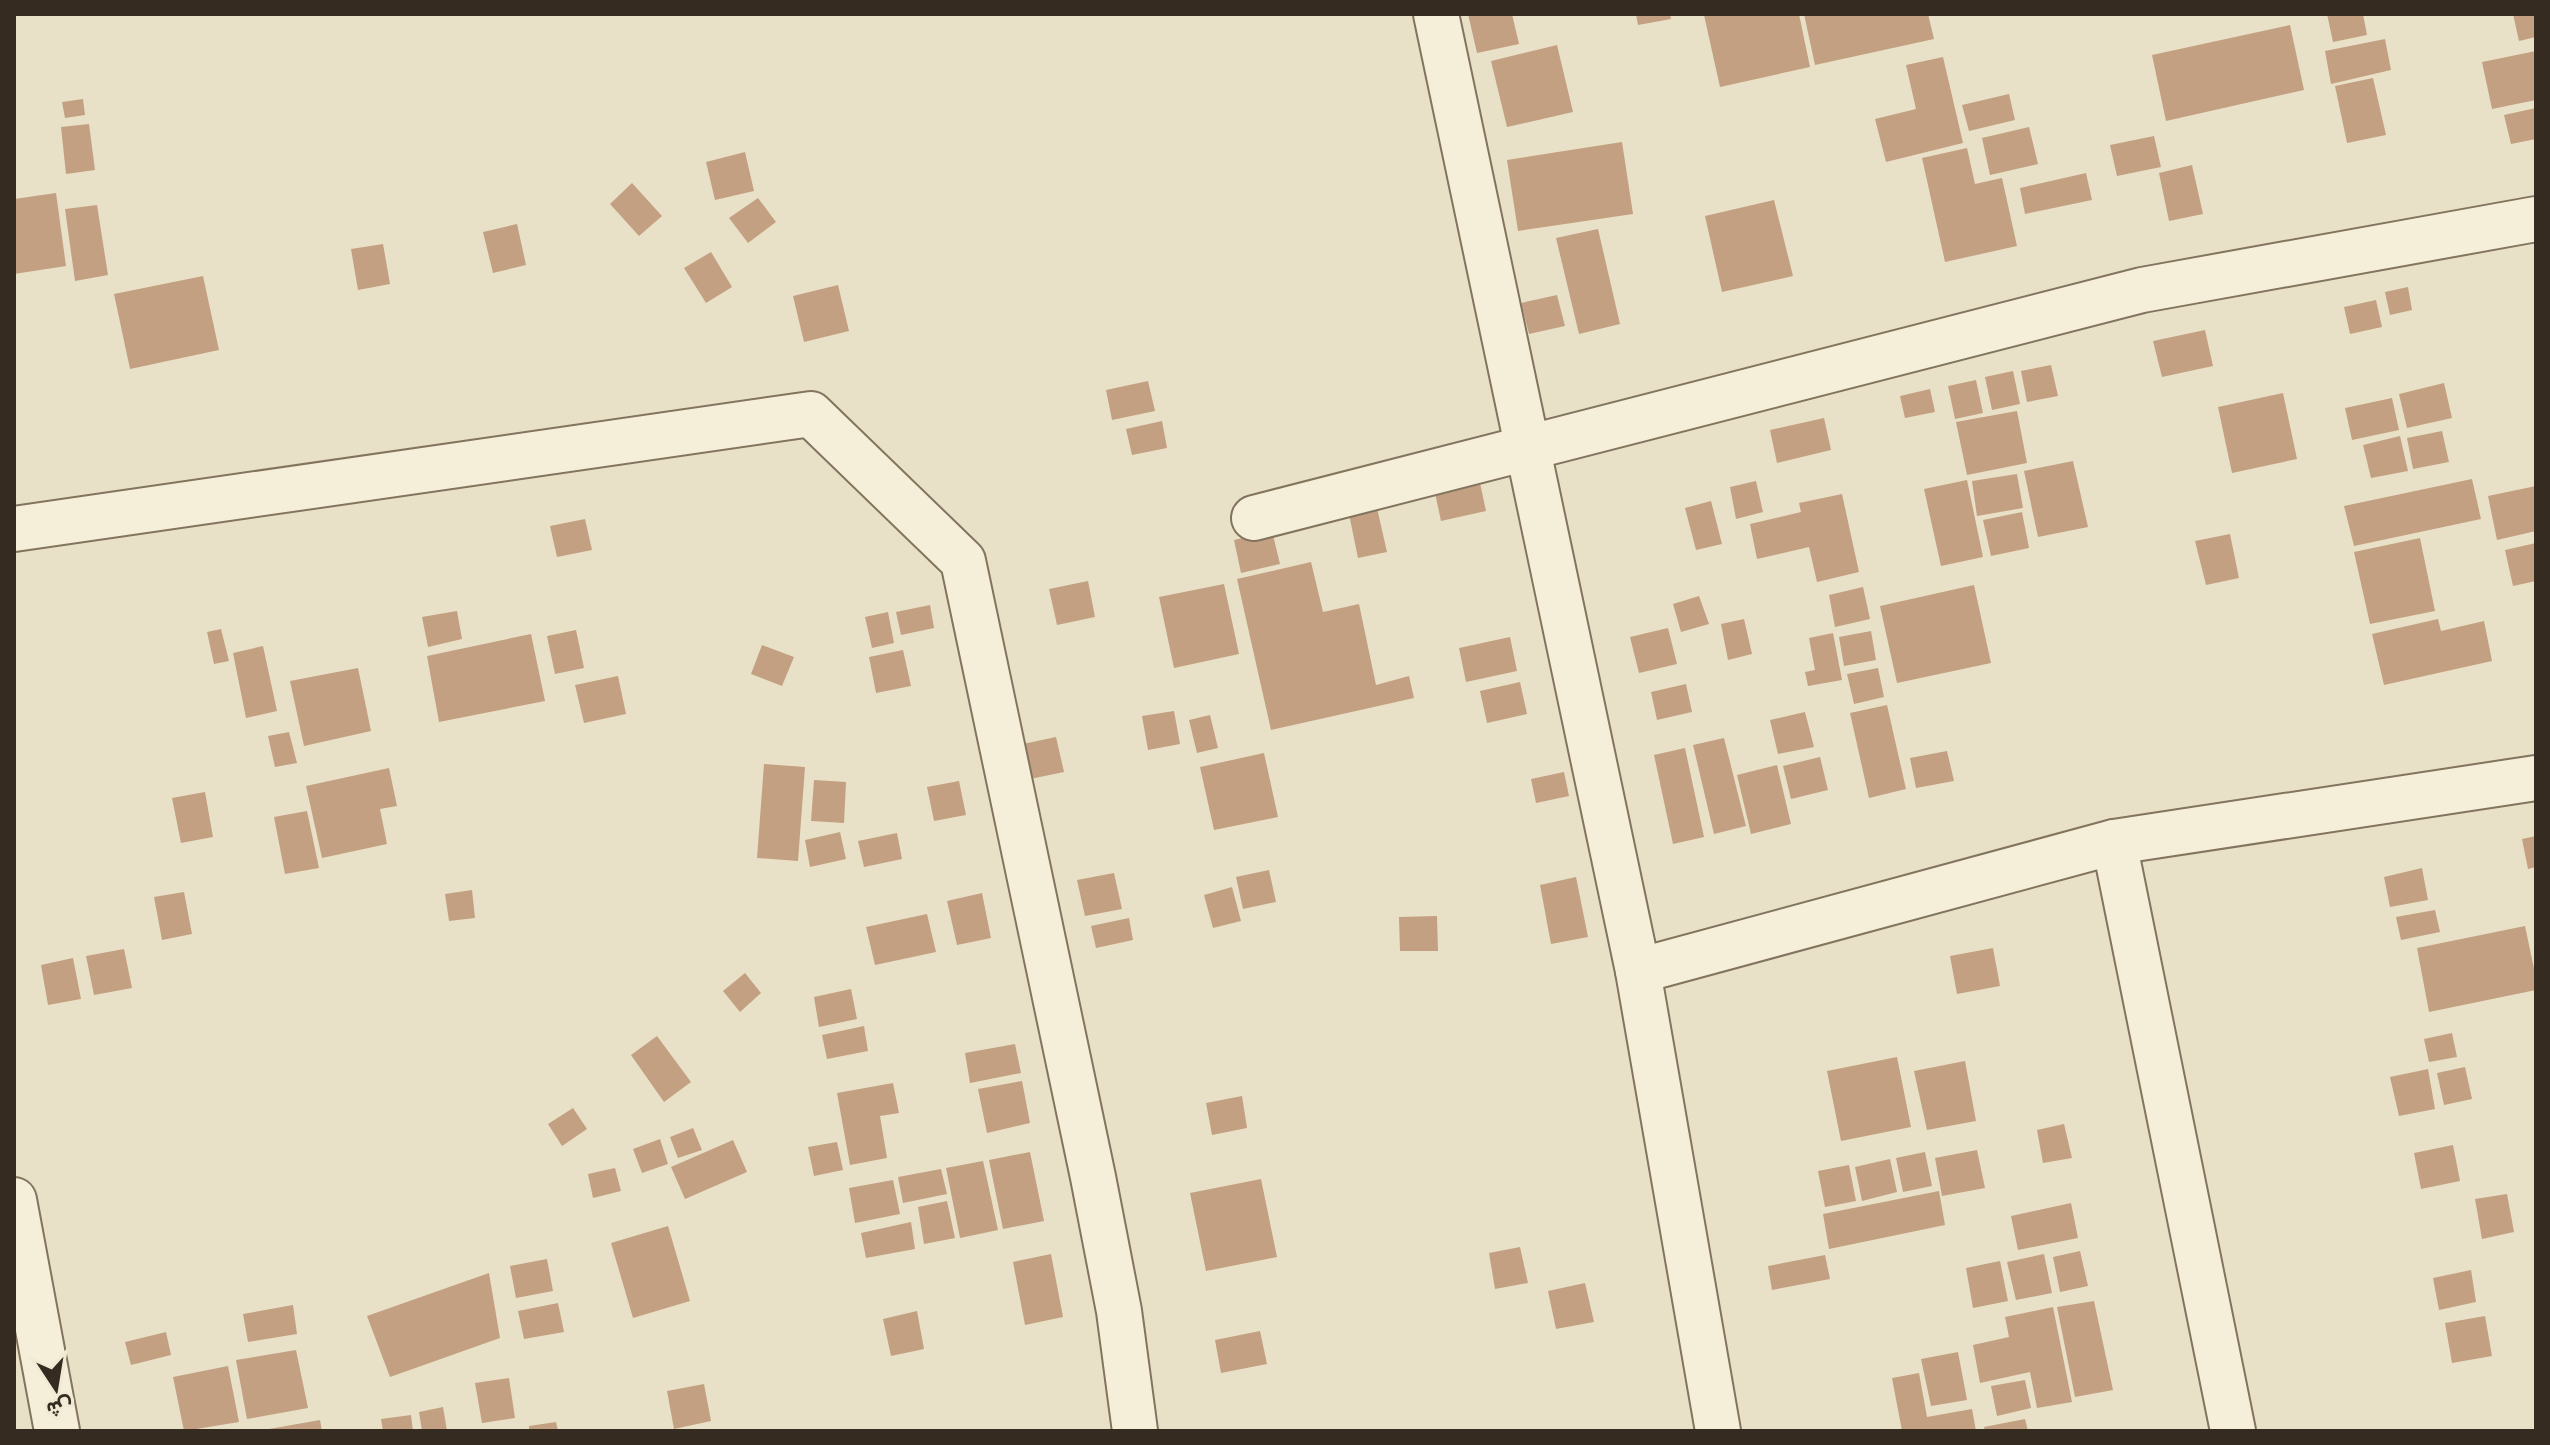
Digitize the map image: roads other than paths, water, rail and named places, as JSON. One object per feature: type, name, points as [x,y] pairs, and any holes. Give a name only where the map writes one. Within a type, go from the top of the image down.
[{"type":"street","points":[[1436,14],[1638,971],[1718,1431]]},
{"type":"street","points":[[1254,518],[2142,290],[2536,219]]},
{"type":"street","points":[[14,529],[811,414],[963,561],[1093,1177],[1119,1311],[1135,1431]]},
{"type":"street","points":[[1638,971],[2114,842],[2536,778]]},
{"type":"street","points":[[2114,842],[2233,1431]]},
{"type":"street","points":[[14,1200],[26,1331],[57,1431]]}]
